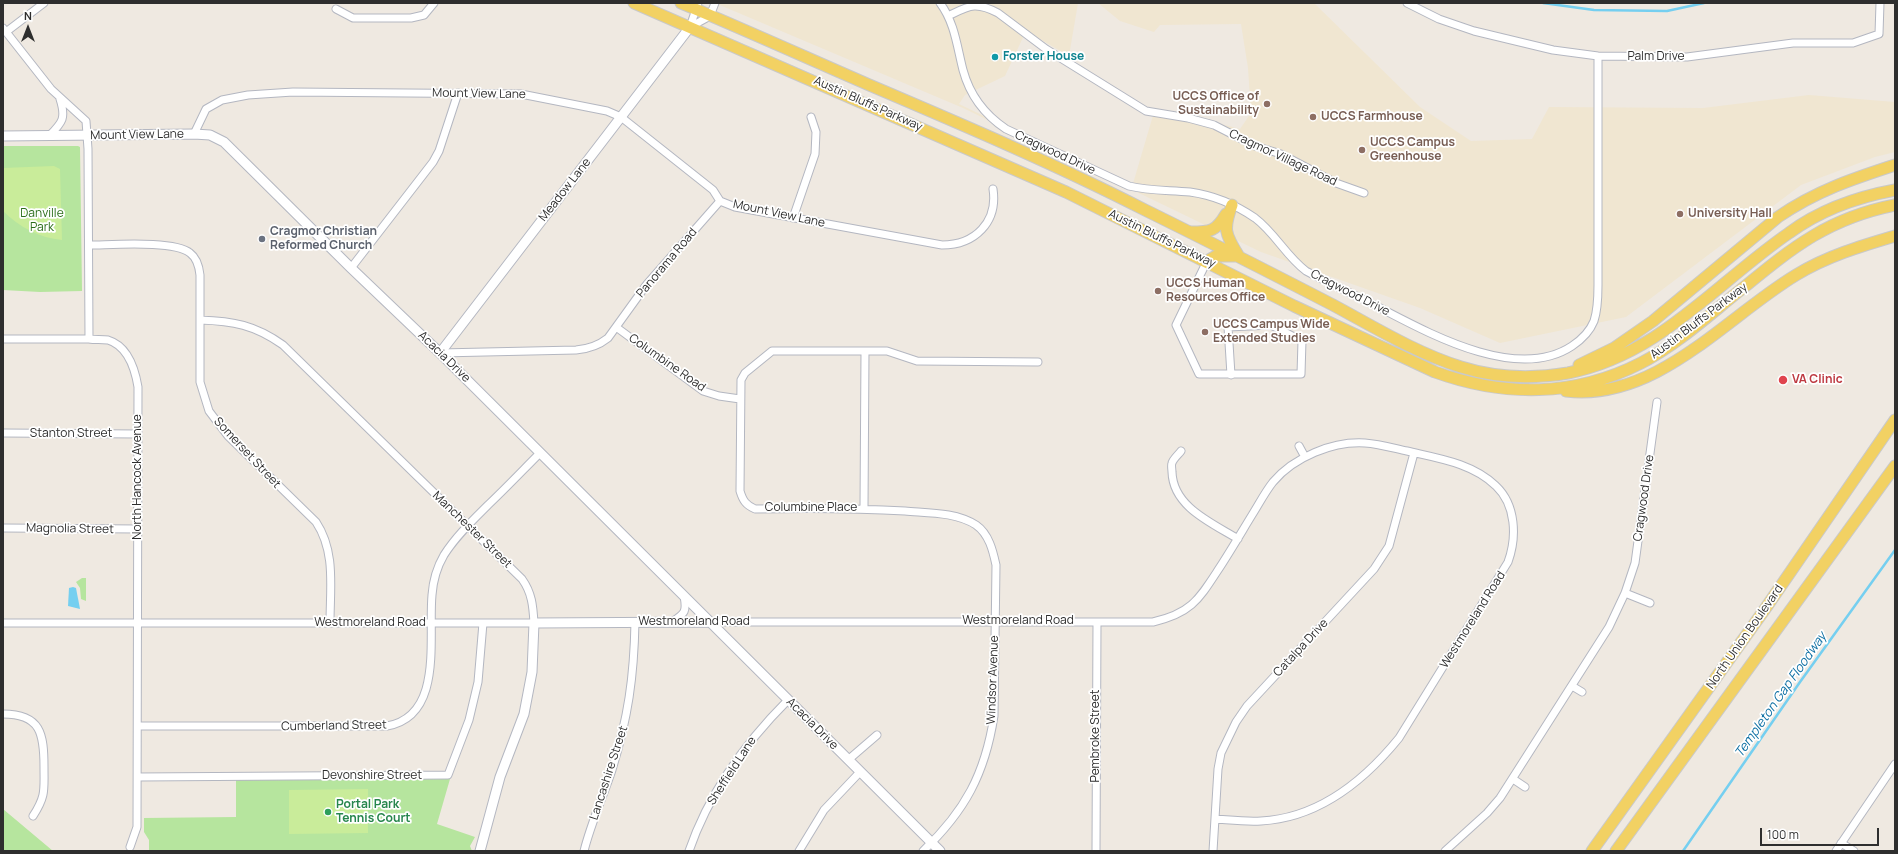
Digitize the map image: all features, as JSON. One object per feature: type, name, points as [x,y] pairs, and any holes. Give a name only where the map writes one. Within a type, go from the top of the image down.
[{"type":"main road","name":"Austin Bluffs Parkway","points":[[634,3],[1066,192],[1207,261],[1294,306],[1435,372],[1457,380],[1496,389],[1551,389],[1608,377],[1641,363],[1685,334],[1799,244],[1818,232],[1846,218],[1890,206]]},
{"type":"main road","name":"Austin Bluffs Parkway","points":[[681,3],[697,6],[710,16],[1010,146],[1239,256],[1411,346],[1457,366],[1477,372],[1506,376],[1541,376],[1563,374],[1602,364],[1634,351],[1676,323],[1790,232],[1840,205],[1895,190]]},
{"type":"main road","points":[[1563,374],[1628,340],[1659,316],[1778,216],[1800,201],[1834,185],[1895,166]]},
{"type":"main road","points":[[1190,232],[1205,232],[1215,228],[1232,205]]},
{"type":"main road","points":[[1232,205],[1226,220],[1226,232],[1227,238],[1239,256]]},
{"type":"main road","points":[[1551,389],[1592,392],[1635,381],[1680,359],[1774,289],[1798,274],[1842,252],[1895,236]]},
{"type":"main road","points":[[1207,261],[1216,256],[1239,256]]},
{"type":"main road","name":"North Union Boulevard","points":[[1592,851],[1765,609],[1895,420]]},
{"type":"main road","name":"North Union Boulevard","points":[[1616,851],[1895,466]]},
{"type":"street","points":[[44,3],[5,30],[60,99],[86,121],[89,245],[89,339]]},
{"type":"street","points":[[336,9],[353,18],[411,18],[424,15],[434,3]]},
{"type":"street","points":[[710,16],[715,3]]},
{"type":"street","name":"Cragwood Drive","points":[[940,3],[948,16],[955,34],[965,75],[974,96],[990,117],[1006,129],[1021,138],[1129,186],[1150,191],[1197,193],[1232,205],[1247,213],[1265,226],[1292,260],[1306,271],[1433,336],[1460,347],[1492,355],[1524,358],[1539,358],[1558,354],[1575,344],[1589,329],[1594,321],[1597,308],[1598,56]]},
{"type":"street","name":"Palm Drive","points":[[1407,3],[1439,19],[1474,31],[1553,50],[1598,56],[1687,57],[1793,43],[1853,43],[1879,34],[1880,3]]},
{"type":"street","points":[[948,16],[972,4]]},
{"type":"street","name":"Cragmor Village Road","points":[[972,4],[983,6],[998,13],[1046,49],[1146,112],[1188,118],[1221,128],[1255,146],[1281,154],[1336,183],[1364,193]]},
{"type":"street","name":"Meadow Lane","points":[[440,353],[690,27],[697,6]]},
{"type":"street","name":"Meadow Lane","points":[[690,27],[710,16]]},
{"type":"street","name":"Mount View Lane","points":[[3,136],[194,134],[206,109],[222,100],[248,95],[293,92],[521,94],[606,111],[621,117],[713,190],[720,201],[735,207],[942,245],[954,245],[966,241],[976,235],[985,225],[993,209],[993,189]]},
{"type":"street","points":[[351,268],[433,162],[439,151],[458,93]]},
{"type":"street","points":[[50,136],[60,126],[63,119],[64,111],[60,99]]},
{"type":"street","points":[[792,218],[817,144],[816,132],[811,117]]},
{"type":"street","name":"Acacia Drive","points":[[194,134],[210,135],[224,142],[351,268],[440,353],[940,851]]},
{"type":"street","name":"Panorama Road","points":[[616,327],[647,284],[720,201]]},
{"type":"street","name":"Somerset Street","points":[[89,245],[173,246],[190,253],[196,259],[200,275],[200,382],[209,411],[228,436],[316,522],[325,538],[330,558],[330,623]]},
{"type":"street","points":[[1207,261],[1176,325],[1199,374],[1231,375],[1301,374],[1302,341],[1271,325],[1228,327],[1231,375]]},
{"type":"street","name":"Manchester Street","points":[[200,320],[240,323],[257,330],[283,345],[522,579],[527,586],[532,601],[534,623],[532,672],[526,708],[520,730],[500,777],[480,851]]},
{"type":"street","name":"Columbine Road","points":[[440,353],[586,349],[602,343],[616,327],[703,391],[740,399]]},
{"type":"street","name":"North Hancock Avenue","points":[[3,340],[108,340],[117,345],[130,359],[134,369],[138,387],[139,726],[137,828],[130,847]]},
{"type":"street","points":[[740,399],[741,380],[745,373],[772,351],[887,351],[917,361],[1038,362]]},
{"type":"street","points":[[864,351],[864,508]]},
{"type":"street","name":"Columbine Place","points":[[740,399],[740,491],[742,498],[748,506],[755,509],[864,508]]},
{"type":"street","name":"Cragwood Drive","points":[[1445,851],[1487,813],[1513,779],[1609,627],[1625,593],[1635,563],[1657,402]]},
{"type":"street","name":"Stanton Street","points":[[3,433],[138,434]]},
{"type":"street","name":"Westmoreland Road","points":[[3,624],[995,621],[1153,622],[1175,616],[1184,611],[1200,598],[1274,481],[1305,457],[1324,449],[1351,443],[1377,444],[1414,452],[1477,471],[1498,487],[1511,510],[1514,526],[1513,549],[1506,567],[1399,738],[1364,775],[1325,803],[1294,816],[1260,821],[1215,819]]},
{"type":"street","points":[[1299,446],[1305,457]]},
{"type":"street","points":[[1181,451],[1172,463],[1172,479],[1180,497],[1192,510],[1238,539]]},
{"type":"street","name":"Catalpa Drive","points":[[1213,851],[1218,768],[1222,753],[1236,722],[1246,706],[1383,558],[1389,546],[1414,452]]},
{"type":"street","name":"Cumberland Street","points":[[139,726],[387,726],[396,725],[413,715],[419,707],[429,676],[432,596],[438,569],[451,545],[467,526],[540,453]]},
{"type":"street","name":"Windsor Avenue","points":[[864,508],[955,516],[977,526],[984,534],[994,553],[996,565],[994,716],[986,758],[973,789],[964,804],[944,831],[923,851]]},
{"type":"street","name":"Magnolia Street","points":[[3,528],[138,529]]},
{"type":"street","points":[[1625,593],[1650,603]]},
{"type":"street","points":[[672,622],[684,614],[686,607],[684,596]]},
{"type":"street","name":"Lancashire Street","points":[[584,851],[612,772],[626,718],[634,667],[635,622]]},
{"type":"street","name":"Pembroke Street","points":[[1096,851],[1097,622]]},
{"type":"street","name":"Devonshire Street","points":[[138,777],[448,775],[469,720],[478,682],[484,623]]},
{"type":"street","points":[[1572,686],[1582,692]]},
{"type":"street","name":"Sheffield Lane","points":[[689,851],[709,804],[730,768],[757,731],[788,700]]},
{"type":"street","points":[[3,714],[24,716],[36,726],[44,740],[43,799],[33,816]]},
{"type":"street","points":[[848,760],[877,735]]},
{"type":"street","points":[[1836,851],[1895,764]]},
{"type":"street","points":[[799,851],[824,810],[860,772]]},
{"type":"street","points":[[1513,779],[1525,787]]},
{"type":"street","points":[[1841,843],[1854,851]]},
{"type":"shaded area","points":[[715,3],[1078,3],[1069,56],[1026,31],[1005,76],[965,95],[959,104],[1132,187],[1154,112],[1194,117],[1240,129],[1251,113],[1248,68],[1241,24],[1160,25],[1154,32],[1120,21],[1098,3],[1314,3],[1420,107],[1471,141],[1532,139],[1549,107],[1703,108],[1809,95],[1895,102],[1895,152],[1875,157],[1801,185],[1626,317],[1500,343],[1420,308],[1261,252],[963,108]]},
{"type":"green space","name":"Danville Park","points":[[3,146],[80,147],[82,291],[40,292],[3,290]]},
{"type":"green space","points":[[54,166],[60,169],[62,240],[46,237],[30,231],[9,217],[3,211],[3,168]]},
{"type":"green space","points":[[82,578],[86,578],[86,601],[81,599],[80,588],[76,582]]},
{"type":"green space","points":[[450,779],[437,824],[475,837],[470,846],[472,851],[149,851],[149,840],[144,832],[144,818],[236,817],[236,780]]},
{"type":"green space","name":"Portal Park Tennis Court","points":[[368,789],[368,833],[289,834],[289,790]]},
{"type":"green space","points":[[3,809],[53,851],[3,851]]},
{"type":"water","points":[[69,588],[76,588],[80,609],[68,606]]},
{"type":"waterway","points":[[1543,3],[1594,10],[1667,11],[1704,3]]},
{"type":"waterway","name":"Templeton Gap Floodway","points":[[1683,851],[1800,682],[1895,550]]},
{"type":"place","name":"Forster House","points":[[995,57]]},
{"type":"place","name":"UCCS Office of Sustainability","points":[[1267,104]]},
{"type":"place","name":"UCCS Farmhouse","points":[[1313,117]]},
{"type":"place","name":"UCCS Campus Greenhouse","points":[[1362,150]]},
{"type":"place","name":"University Hall","points":[[1680,214]]},
{"type":"place","name":"Cragmor Christian Reformed Church","points":[[262,239]]},
{"type":"place","name":"UCCS Human Resources Office","points":[[1158,291]]},
{"type":"place","name":"UCCS Campus Wide Extended Studies","points":[[1205,332]]},
{"type":"place","name":"VA Clinic","points":[[1783,380]]},
{"type":"place","name":"Portal Park Tennis Court","points":[[328,812]]}]
